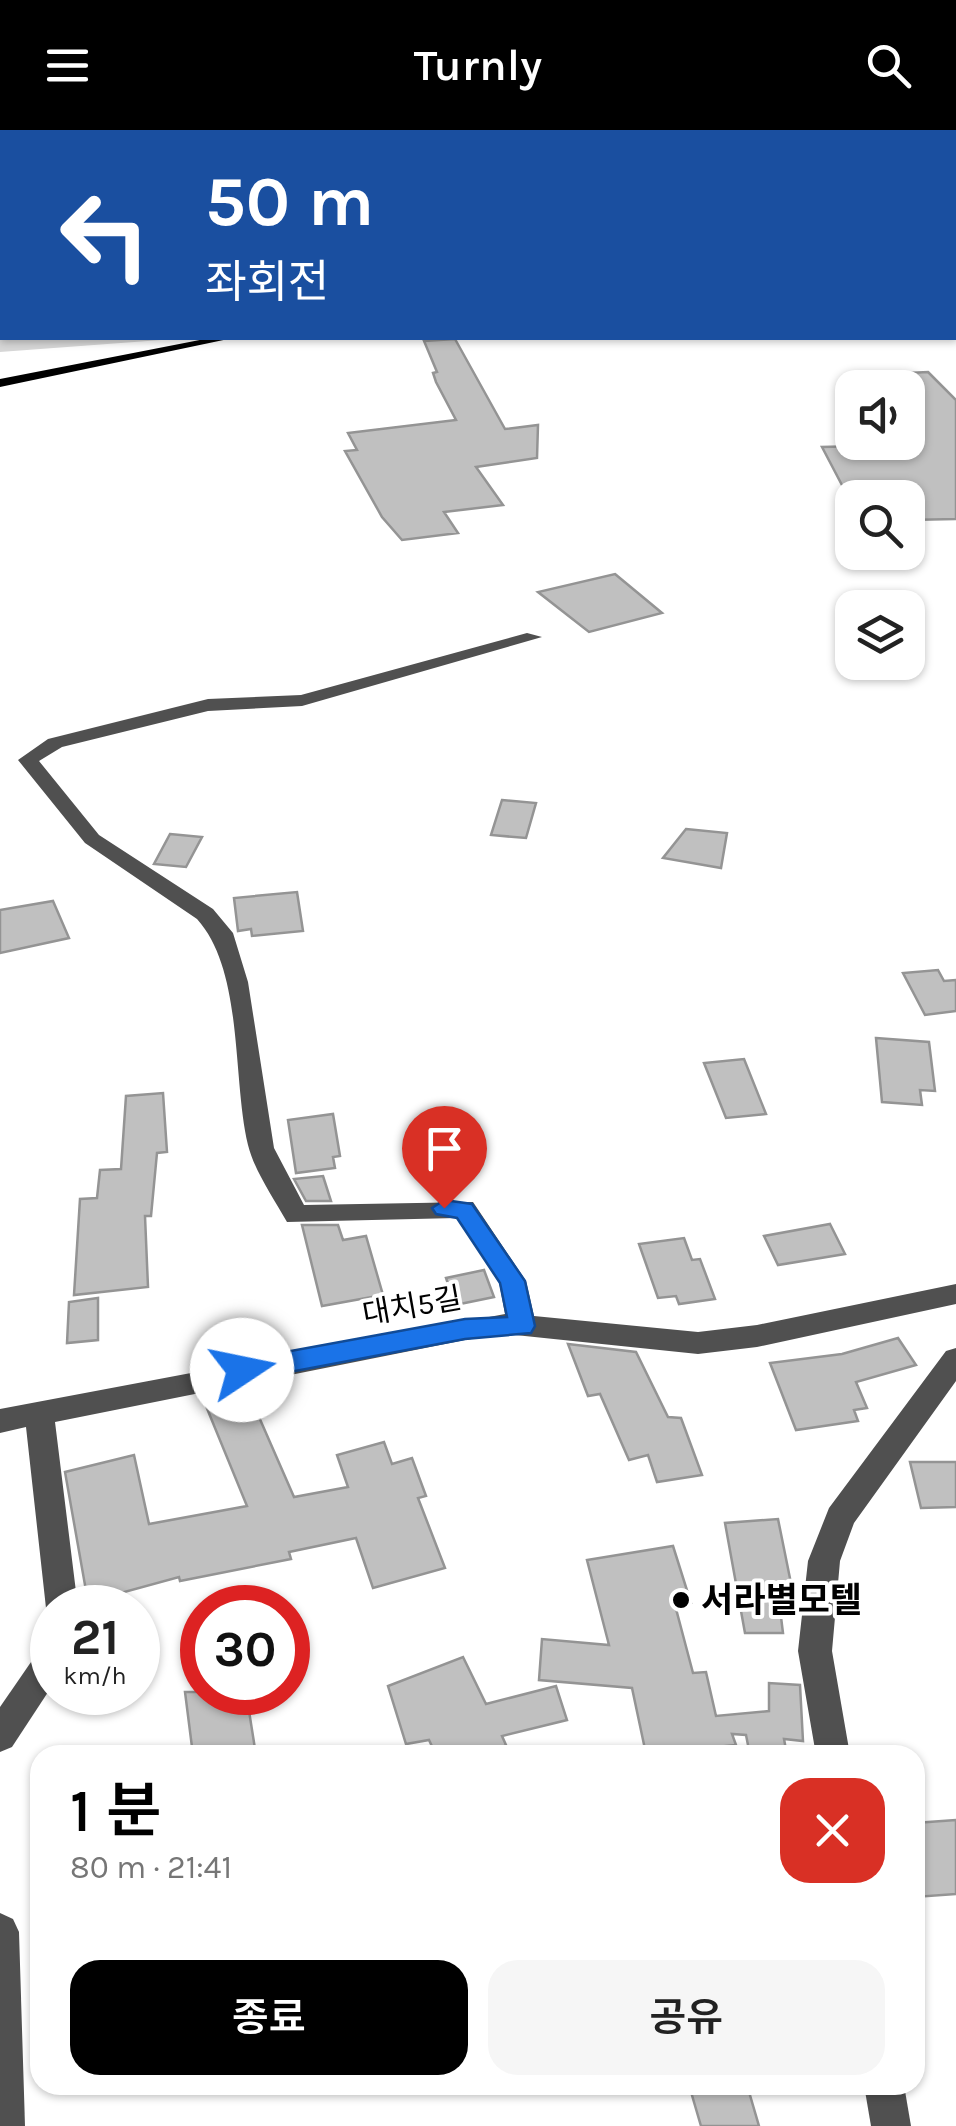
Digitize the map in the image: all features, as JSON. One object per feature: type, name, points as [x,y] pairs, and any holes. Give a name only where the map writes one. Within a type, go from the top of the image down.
[{"type":"main road","points":[[0,384],[217,340]]},
{"type":"street","points":[[522,1326],[512,1281],[464,1210],[296,1214],[261,1148],[234,966],[222,933],[205,914],[92,839],[28,760],[55,743],[208,705],[302,700],[533,636]]},
{"type":"street","name":"대치5길","points":[[0,1421],[420,1337],[522,1326],[698,1343],[757,1336],[956,1294]]},
{"type":"street","points":[[831,1745],[815,1650],[824,1561],[840,1517],[956,1359]]},
{"type":"street","points":[[39,1414],[59,1585]]},
{"type":"street","points":[[0,1736],[30,1692]]},
{"type":"street","points":[[0,1932],[5,2126]]},
{"type":"street","points":[[886,2095],[891,2126]]},
{"type":"shaded area","points":[[0,340],[161,340],[0,352]]},
{"type":"building","points":[[456,340],[505,429],[538,425],[537,458],[476,467],[503,505],[444,512],[458,533],[402,540],[382,517],[345,451],[357,450],[348,433],[456,420],[436,382],[433,373],[437,372],[424,341]]},
{"type":"building","points":[[925,372],[956,400],[956,519],[925,520],[925,480],[839,480],[822,447],[835,447],[835,460],[925,460]]},
{"type":"building","points":[[615,574],[662,613],[589,632],[538,592]]},
{"type":"building","points":[[502,800],[536,803],[526,838],[491,835]]},
{"type":"building","points":[[686,829],[727,833],[721,868],[663,858]]},
{"type":"building","points":[[170,834],[202,837],[186,867],[154,864]]},
{"type":"building","points":[[297,892],[303,931],[252,936],[251,929],[238,931],[234,898]]},
{"type":"building","points":[[53,901],[69,938],[0,953],[0,910]]},
{"type":"building","points":[[938,970],[944,981],[956,980],[956,1011],[925,1015],[903,973]]},
{"type":"building","points":[[876,1038],[929,1042],[935,1091],[920,1090],[922,1105],[882,1102]]},
{"type":"building","points":[[744,1059],[766,1114],[726,1118],[704,1063]]},
{"type":"building","points":[[163,1093],[167,1152],[157,1153],[151,1216],[145,1216],[148,1287],[74,1295],[80,1199],[97,1198],[100,1170],[121,1169],[126,1096]]},
{"type":"building","points":[[333,1114],[340,1156],[333,1157],[335,1168],[296,1173],[288,1120]]},
{"type":"building","points":[[323,1176],[331,1201],[306,1201],[294,1179]]},
{"type":"building","points":[[830,1224],[845,1254],[778,1265],[764,1236]]},
{"type":"building","points":[[302,1225],[338,1225],[343,1240],[366,1236],[383,1295],[322,1306]]},
{"type":"building","points":[[684,1238],[692,1260],[700,1259],[715,1299],[679,1304],[676,1296],[658,1298],[639,1244]]},
{"type":"building","points":[[484,1270],[494,1297],[455,1305],[446,1278]]},
{"type":"building","points":[[98,1298],[98,1340],[67,1343],[69,1302]]},
{"type":"building","points":[[898,1338],[916,1365],[856,1382],[867,1408],[854,1410],[858,1421],[796,1430],[770,1363],[842,1354]]},
{"type":"building","points":[[568,1344],[636,1352],[668,1417],[681,1418],[702,1475],[657,1482],[648,1455],[629,1460],[600,1394],[588,1396]]},
{"type":"building","points":[[248,1392],[294,1497],[348,1487],[337,1455],[384,1442],[392,1464],[412,1458],[426,1496],[418,1498],[445,1568],[373,1588],[356,1538],[289,1552],[291,1559],[180,1581],[179,1577],[150,1585],[85,1585],[65,1472],[134,1455],[149,1524],[247,1506],[206,1406]]},
{"type":"building","points":[[910,1462],[956,1462],[956,1507],[921,1508]]},
{"type":"building","points":[[778,1519],[796,1608],[780,1609],[783,1633],[745,1633],[725,1523]]},
{"type":"building","points":[[673,1546],[691,1603],[675,1605],[693,1673],[706,1672],[716,1716],[769,1711],[769,1683],[800,1685],[803,1741],[784,1739],[785,1745],[748,1745],[746,1735],[732,1734],[736,1745],[644,1745],[632,1688],[539,1680],[542,1639],[609,1645],[587,1560]]},
{"type":"building","points":[[463,1657],[486,1704],[556,1686],[567,1720],[502,1736],[506,1745],[431,1745],[429,1740],[406,1744],[388,1686]]},
{"type":"building","points":[[188,1715],[250,1715],[254,1745],[192,1745]]},
{"type":"building","points":[[956,1820],[956,1894],[925,1896],[925,1822]]},
{"type":"building","points":[[692,2095],[750,2095],[759,2126],[701,2126]]},
{"type":"place","name":"서라별모텔","points":[[681,1600]]},
{"type":"route","points":[[242,1370],[465,1329],[522,1326],[512,1281],[464,1210],[444,1208]]}]
